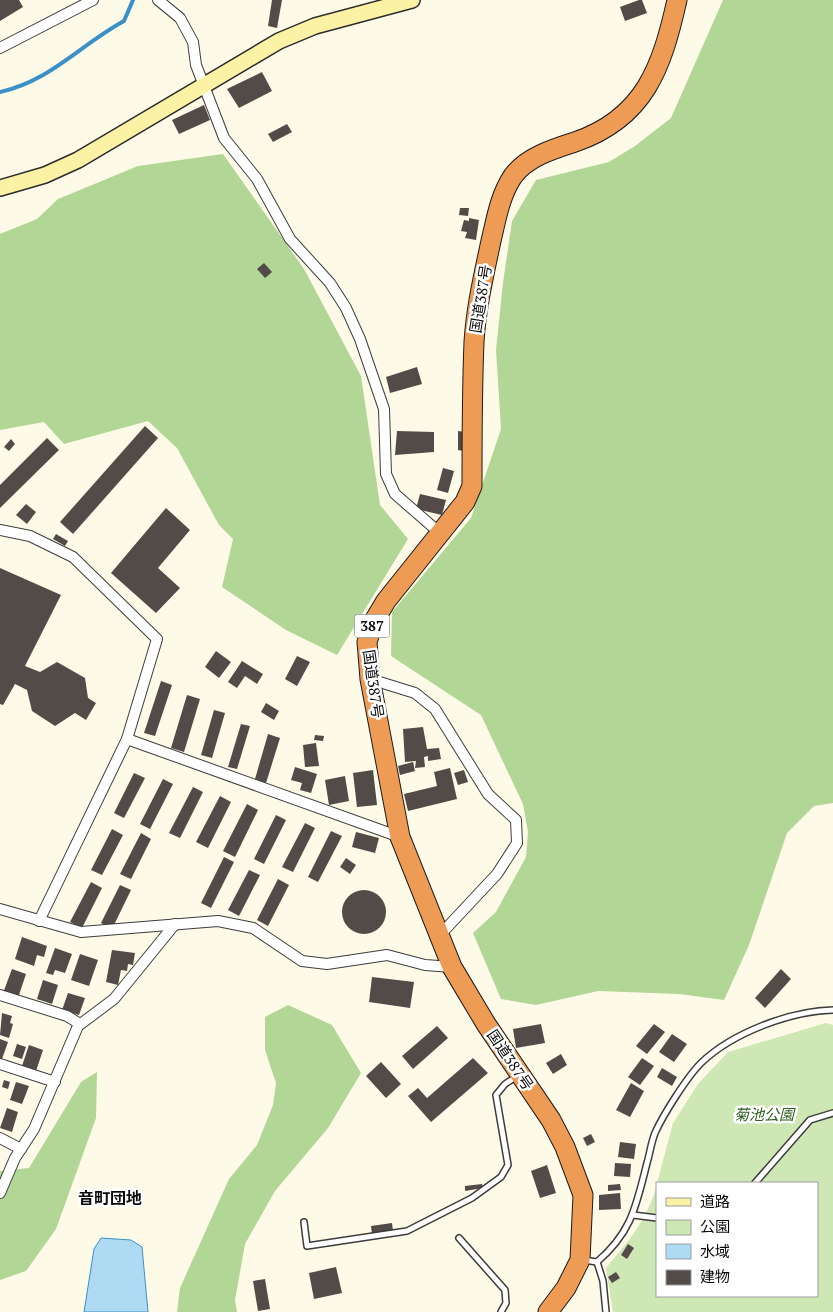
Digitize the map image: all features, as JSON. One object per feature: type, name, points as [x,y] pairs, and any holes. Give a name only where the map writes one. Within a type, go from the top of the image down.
[{"type":"highway","name":"国道387号","points":[[548,1312],[588,1261],[583,1195],[565,1147],[551,1120],[486,1024],[452,967],[439,936],[400,836],[370,679],[367,642],[374,621],[386,601],[465,502],[472,486],[475,333],[484,270],[504,193],[513,176],[530,160],[611,126],[642,96],[660,63],[677,0]]},
{"type":"street","points":[[0,48],[92,0]]},
{"type":"street","points":[[158,0],[180,18],[193,42],[196,65],[224,138],[256,179],[290,240],[330,283],[346,308],[360,339],[384,409],[386,474],[395,494],[441,534]]},
{"type":"street","points":[[0,188],[45,175],[78,160],[108,144],[278,41],[315,26],[412,0]]},
{"type":"street","points":[[0,39],[12,43]]},
{"type":"street","points":[[0,530],[30,536],[73,557],[157,639],[127,739],[39,921]]},
{"type":"street","points":[[370,679],[415,693],[436,709],[488,794],[516,820],[517,842],[497,874],[439,936]]},
{"type":"street","points":[[127,739],[400,836]]},
{"type":"street","points":[[0,909],[81,932],[218,920],[253,928],[302,961],[327,964],[387,955],[425,965],[452,967]]},
{"type":"street","points":[[0,1193],[21,1149],[34,1129],[80,1024],[114,999],[176,924]]},
{"type":"street","points":[[0,995],[67,1016],[80,1024]]},
{"type":"street","points":[[0,1064],[55,1082]]},
{"type":"street","points":[[0,1138],[21,1149]]},
{"type":"lane","points":[[606,1312],[603,1281],[588,1261],[623,1235],[633,1215],[655,1134],[674,1100],[700,1063],[744,1032],[801,1015],[833,1010]]},
{"type":"lane","points":[[304,1222],[307,1246],[407,1231],[472,1198],[501,1177],[508,1164],[496,1095],[505,1084],[520,1075]]},
{"type":"lane","points":[[756,1182],[810,1120],[833,1113]]},
{"type":"lane","points":[[633,1215],[656,1218]]},
{"type":"lane","points":[[459,1238],[505,1290],[506,1303],[501,1312]]},
{"type":"green space","points":[[723,0],[833,0],[833,803],[814,806],[787,833],[749,945],[724,1000],[679,994],[598,991],[536,1005],[501,999],[473,933],[496,912],[526,857],[528,832],[523,804],[481,715],[391,656],[392,612],[471,518],[501,429],[496,350],[512,221],[536,180],[609,162],[635,146],[671,118]]},
{"type":"green space","points":[[223,154],[304,269],[361,376],[380,505],[408,539],[337,655],[286,630],[222,587],[233,539],[219,525],[177,448],[148,421],[64,444],[44,422],[0,430],[0,234],[37,219],[58,199],[138,166]]},
{"type":"green space","points":[[288,1005],[332,1025],[361,1073],[328,1128],[275,1191],[245,1244],[235,1300],[237,1312],[177,1312],[180,1288],[229,1179],[257,1145],[273,1105],[276,1083],[265,1050],[265,1017]]},
{"type":"green space","name":"菊池公園","points":[[826,1023],[833,1025],[833,1312],[613,1312],[606,1268],[643,1220],[656,1188],[656,1297],[818,1297],[818,1182],[657,1182],[673,1123],[698,1084],[728,1052]]},
{"type":"green space","points":[[97,1072],[96,1118],[56,1229],[26,1271],[0,1280],[0,1171],[29,1168],[81,1082]]},
{"type":"water","points":[[101,1238],[131,1240],[142,1247],[148,1312],[84,1312],[94,1249]]},
{"type":"building","points":[[0,0],[19,0],[23,7],[0,21]]},
{"type":"building","points":[[272,0],[282,0],[277,28],[268,26]]},
{"type":"building","points":[[642,0],[647,13],[625,21],[620,7]]},
{"type":"building","points":[[262,72],[272,91],[239,108],[227,89]]},
{"type":"building","points":[[204,105],[210,120],[179,134],[172,120]]},
{"type":"building","points":[[287,124],[292,132],[273,142],[268,134]]},
{"type":"building","points":[[460,208],[469,208],[468,216],[459,215]]},
{"type":"building","points":[[469,218],[479,220],[476,240],[465,238],[467,232],[461,231],[464,220],[469,221]]},
{"type":"building","points":[[264,263],[272,272],[265,278],[257,269]]},
{"type":"building","points":[[417,367],[422,384],[390,393],[386,377]]},
{"type":"building","points":[[145,426],[158,438],[73,534],[60,522]]},
{"type":"building","points":[[397,431],[434,432],[434,452],[395,455]]},
{"type":"building","points":[[458,431],[465,432],[464,451],[458,450]]},
{"type":"building","points":[[47,438],[59,450],[0,508],[0,485]]},
{"type":"building","points":[[11,439],[15,444],[9,451],[4,447]]},
{"type":"building","points":[[443,468],[454,471],[448,493],[437,490]]},
{"type":"building","points":[[420,494],[446,500],[442,515],[416,509]]},
{"type":"building","points":[[26,504],[36,512],[27,524],[16,515]]},
{"type":"building","points":[[166,508],[190,530],[158,568],[180,588],[156,613],[111,573]]},
{"type":"building","points":[[56,534],[68,541],[65,546],[53,539]]},
{"type":"building","points":[[0,568],[61,595],[25,666],[40,672],[57,662],[85,678],[88,698],[96,703],[86,720],[75,713],[55,726],[32,711],[27,690],[15,684],[3,705],[0,704]]},
{"type":"building","points":[[216,651],[231,662],[219,678],[205,667]]},
{"type":"building","points":[[297,656],[310,662],[297,686],[285,679]]},
{"type":"building","points":[[242,661],[263,674],[257,684],[245,676],[237,688],[228,682]]},
{"type":"building","points":[[161,681],[172,685],[155,736],[144,733]]},
{"type":"building","points":[[187,695],[200,699],[184,752],[171,748]]},
{"type":"building","points":[[266,703],[279,711],[274,720],[261,712]]},
{"type":"building","points":[[214,710],[225,713],[212,758],[201,755]]},
{"type":"building","points":[[241,724],[250,726],[237,769],[228,767]]},
{"type":"building","points":[[423,727],[427,749],[439,748],[441,759],[428,761],[428,756],[424,757],[425,767],[415,768],[416,761],[405,762],[403,729]]},
{"type":"building","points":[[268,734],[280,738],[266,783],[255,779]]},
{"type":"building","points":[[315,735],[324,736],[323,741],[314,740]]},
{"type":"building","points":[[316,743],[319,766],[305,767],[303,745]]},
{"type":"building","points":[[413,762],[415,771],[400,775],[398,766]]},
{"type":"building","points":[[295,767],[317,774],[311,793],[300,790],[302,783],[291,780]]},
{"type":"building","points":[[450,768],[457,799],[408,811],[404,794],[437,786],[434,772]]},
{"type":"building","points":[[373,770],[377,805],[357,807],[353,773]]},
{"type":"building","points":[[464,770],[468,782],[458,785],[454,773]]},
{"type":"building","points":[[134,773],[145,778],[124,818],[114,813]]},
{"type":"building","points":[[345,776],[349,801],[329,805],[325,780]]},
{"type":"building","points":[[163,779],[173,784],[150,829],[140,824]]},
{"type":"building","points":[[193,787],[203,792],[180,838],[169,833]]},
{"type":"building","points":[[220,796],[231,802],[208,848],[196,842]]},
{"type":"building","points":[[247,804],[258,810],[235,857],[223,851]]},
{"type":"building","points":[[276,815],[286,820],[264,864],[254,859]]},
{"type":"building","points":[[305,823],[315,828],[293,872],[282,867]]},
{"type":"building","points":[[112,829],[123,835],[102,875],[91,870]]},
{"type":"building","points":[[331,831],[342,836],[318,882],[308,877]]},
{"type":"building","points":[[356,832],[379,838],[375,853],[352,847]]},
{"type":"building","points":[[141,833],[151,839],[131,879],[120,874]]},
{"type":"building","points":[[224,857],[234,862],[211,908],[201,903]]},
{"type":"building","points":[[346,858],[356,865],[350,874],[340,867]]},
{"type":"building","points":[[249,870],[260,875],[239,916],[228,910]]},
{"type":"building","points":[[278,879],[289,885],[268,926],[257,920]]},
{"type":"building","points":[[91,882],[102,888],[82,928],[70,922]]},
{"type":"building","points":[[120,885],[131,890],[112,929],[101,923]]},
{"type":"building","points":[[368,890],[380,896],[385,903],[385,921],[380,928],[373,933],[360,934],[352,931],[345,924],[342,908],[345,900],[352,893]]},
{"type":"building","points":[[22,937],[47,946],[44,957],[37,955],[34,966],[15,959]]},
{"type":"building","points":[[55,948],[72,954],[65,973],[55,970],[53,975],[46,973]]},
{"type":"building","points":[[112,950],[135,953],[133,965],[128,964],[127,971],[121,970],[118,985],[106,982]]},
{"type":"building","points":[[80,954],[98,960],[89,986],[71,980]]},
{"type":"building","points":[[12,969],[26,974],[18,998],[3,993]]},
{"type":"building","points":[[781,969],[791,979],[765,1008],[755,998]]},
{"type":"building","points":[[372,977],[414,982],[410,1008],[369,1002]]},
{"type":"building","points":[[43,980],[58,985],[52,1004],[37,999]]},
{"type":"building","points":[[68,993],[85,998],[79,1015],[62,1010]]},
{"type":"building","points":[[2,1013],[12,1016],[10,1023],[13,1024],[9,1038],[0,1035]]},
{"type":"building","points":[[541,1024],[545,1043],[516,1048],[513,1029]]},
{"type":"building","points":[[654,1024],[665,1032],[647,1054],[636,1046]]},
{"type":"building","points":[[437,1026],[448,1038],[413,1069],[402,1056]]},
{"type":"building","points":[[672,1034],[687,1044],[674,1062],[659,1052]]},
{"type":"building","points":[[0,1039],[8,1042],[2,1059],[0,1059]]},
{"type":"building","points":[[17,1044],[26,1047],[22,1059],[13,1056]]},
{"type":"building","points":[[29,1045],[43,1050],[36,1071],[22,1066]]},
{"type":"building","points":[[561,1054],[567,1065],[553,1074],[546,1063]]},
{"type":"building","points":[[473,1058],[488,1073],[431,1122],[408,1096],[418,1088],[427,1098]]},
{"type":"building","points":[[642,1058],[654,1066],[640,1085],[628,1077]]},
{"type":"building","points":[[381,1062],[401,1084],[386,1098],[366,1076]]},
{"type":"building","points":[[662,1068],[677,1077],[672,1086],[657,1077]]},
{"type":"building","points":[[4,1080],[10,1082],[8,1089],[2,1087]]},
{"type":"building","points":[[16,1082],[29,1086],[22,1104],[10,1100]]},
{"type":"building","points":[[631,1083],[644,1091],[630,1117],[616,1110]]},
{"type":"building","points":[[7,1108],[18,1112],[12,1132],[0,1128]]},
{"type":"building","points":[[591,1134],[595,1142],[587,1146],[583,1138]]},
{"type":"building","points":[[620,1142],[636,1144],[634,1159],[618,1157]]},
{"type":"building","points":[[615,1163],[631,1164],[630,1177],[614,1176]]},
{"type":"building","points":[[547,1165],[556,1193],[540,1198],[531,1171]]},
{"type":"building","points":[[482,1184],[483,1188],[465,1191],[465,1186]]},
{"type":"building","points":[[620,1184],[621,1190],[608,1191],[608,1185]]},
{"type":"building","points":[[620,1193],[621,1209],[599,1210],[599,1195]]},
{"type":"building","points":[[392,1223],[393,1231],[372,1234],[371,1226]]},
{"type":"building","points":[[628,1244],[634,1248],[627,1259],[621,1255]]},
{"type":"building","points":[[336,1267],[342,1293],[314,1299],[309,1273]]},
{"type":"building","points":[[616,1272],[620,1278],[612,1283],[608,1277]]},
{"type":"building","points":[[265,1279],[270,1309],[258,1311],[253,1281]]},
{"type":"waterway","points":[[0,92],[18,87],[50,71],[108,30],[124,21],[133,0]]},
{"type":"district","name":"音町団地","points":[[110,1198]]}]
